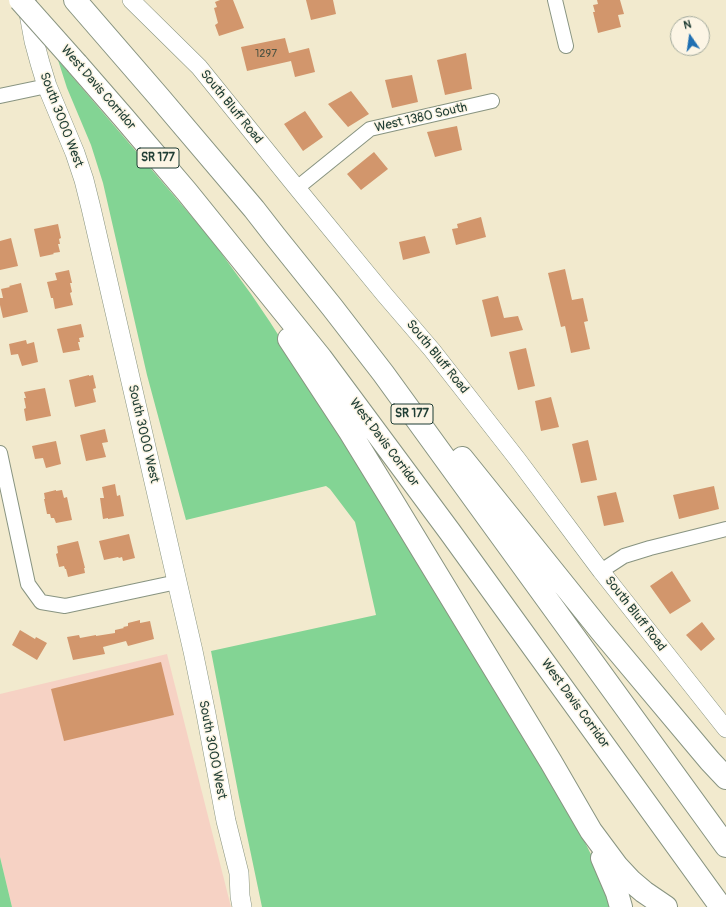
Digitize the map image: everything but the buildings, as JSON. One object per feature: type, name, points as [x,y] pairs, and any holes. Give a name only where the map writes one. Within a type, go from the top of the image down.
[{"type":"highway","name":"West Davis Corridor","points":[[20,0],[187,192],[321,358],[440,519],[717,902]]},
{"type":"highway","name":"SR 177","points":[[75,0],[254,208],[383,373],[726,846]]},
{"type":"highway","points":[[275,236],[312,272],[601,631],[705,756],[726,778]]},
{"type":"highway","points":[[238,254],[267,305],[350,432],[397,508],[551,762],[590,831],[622,907]]},
{"type":"highway","points":[[590,831],[617,866],[631,881],[666,907]]},
{"type":"main road","name":"South 3000 West","points":[[26,0],[34,41],[47,86],[75,153],[89,201],[206,714],[226,821],[239,873],[242,907]]},
{"type":"main road","name":"South 3000 West","points":[[239,873],[246,884],[254,907]]},
{"type":"street","name":"South Bluff Road","points":[[131,0],[199,67],[384,294],[432,350],[518,460],[601,571],[726,729]]},
{"type":"street","points":[[555,0],[566,46]]},
{"type":"street","points":[[0,96],[47,86]]},
{"type":"street","name":"West 1380 South","points":[[297,188],[370,129],[492,102]]},
{"type":"street","points":[[0,453],[28,584],[41,602],[65,606],[177,582]]},
{"type":"street","points":[[601,571],[624,556],[726,529]]},
{"type":"shaded area","points":[[167,654],[231,907],[12,907],[0,857],[0,694]]},
{"type":"green space","points":[[58,60],[211,239],[270,322],[367,474],[580,832],[601,875],[614,907],[262,907],[211,651],[376,615],[356,526],[355,522],[330,489],[326,486],[186,520],[147,375],[103,183],[91,145],[67,88]]},
{"type":"green space","points":[[0,857],[12,907],[0,907]]}]
